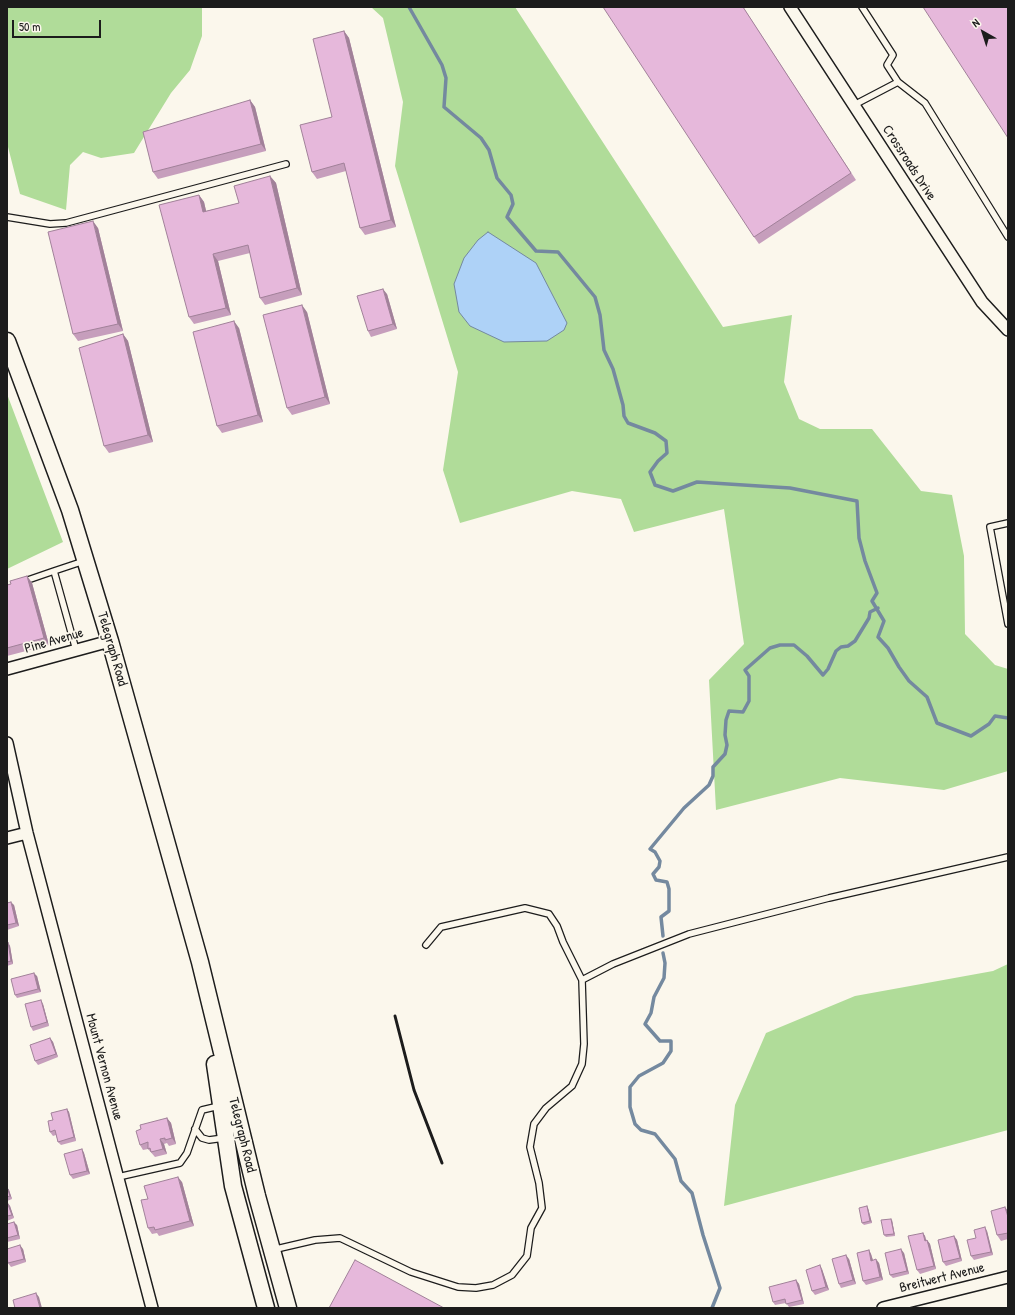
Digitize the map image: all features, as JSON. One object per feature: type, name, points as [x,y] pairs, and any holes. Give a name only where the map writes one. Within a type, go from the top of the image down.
[{"type":"main road","name":"Telegraph Road","points":[[7,341],[70,510],[110,641],[200,962],[257,1196],[288,1308]]},
{"type":"main road","name":"Telegraph Road","points":[[200,962],[233,1186],[266,1308]]},
{"type":"street","name":"Crossroads Drive","points":[[790,7],[982,302],[1008,330]]},
{"type":"street","name":"Pine Avenue","points":[[7,669],[110,641]]},
{"type":"street","name":"Mount Vernon Avenue","points":[[7,743],[27,833],[152,1308]]},
{"type":"street","points":[[7,838],[27,833]]},
{"type":"street","name":"Breitwert Avenue","points":[[883,1308],[1008,1277]]},
{"type":"lane","points":[[862,7],[894,54],[887,65],[898,82],[925,103],[1008,238]]},
{"type":"lane","points":[[854,105],[898,82]]},
{"type":"lane","points":[[7,217],[50,224],[66,223],[286,164]]},
{"type":"lane","points":[[1008,523],[990,527],[1008,624]]},
{"type":"lane","points":[[14,585],[85,560]]},
{"type":"lane","points":[[54,571],[76,650]]},
{"type":"lane","points":[[582,980],[613,964],[689,934],[828,898],[1008,857]]},
{"type":"lane","points":[[272,1250],[315,1240],[340,1238],[411,1272],[458,1286],[476,1288],[492,1285],[512,1275],[527,1256],[531,1228],[542,1208],[539,1183],[530,1147],[534,1124],[546,1108],[572,1086],[582,1064],[584,1044],[582,980],[563,942],[557,926],[549,914],[525,908],[441,927],[426,945]]},
{"type":"lane","points":[[118,1177],[180,1163],[187,1153],[202,1110],[221,1106]]},
{"type":"lane","points":[[195,1129],[198,1134],[205,1139],[226,1138]]},
{"type":"green space","points":[[7,7],[202,7],[202,36],[190,70],[171,93],[134,153],[101,158],[83,152],[70,165],[66,210],[20,194],[7,143]]},
{"type":"green space","points":[[371,7],[515,7],[723,327],[792,315],[784,382],[799,419],[820,429],[872,429],[921,491],[952,495],[964,556],[965,634],[995,665],[1008,669],[1008,771],[944,790],[840,778],[716,810],[709,680],[744,644],[724,509],[634,532],[621,499],[572,491],[460,523],[443,470],[458,372],[395,166],[403,102],[383,18]]},
{"type":"green space","points":[[7,394],[63,542],[7,569]]},
{"type":"green space","points":[[1008,964],[1008,1130],[724,1206],[735,1105],[766,1033],[855,996],[993,971]]},
{"type":"water","points":[[488,232],[536,263],[567,323],[564,330],[547,341],[504,342],[470,326],[459,312],[454,284],[464,258],[478,240]]},
{"type":"building","points":[[603,7],[743,7],[851,173],[754,237]]},
{"type":"building","points":[[923,7],[1008,7],[1008,138]]},
{"type":"building","points":[[344,31],[391,220],[360,228],[344,163],[312,172],[300,125],[332,117],[313,39]]},
{"type":"building","points":[[250,100],[261,144],[153,172],[143,132]]},
{"type":"building","points":[[270,176],[297,288],[260,298],[248,245],[213,254],[226,308],[189,317],[159,205],[199,195],[203,212],[239,203],[234,186]]},
{"type":"building","points":[[93,221],[118,324],[73,334],[48,232]]},
{"type":"building","points":[[383,289],[393,324],[368,331],[357,296]]},
{"type":"building","points":[[302,305],[325,397],[287,408],[263,315]]},
{"type":"building","points":[[234,321],[258,415],[217,426],[193,332]]},
{"type":"building","points":[[123,334],[148,435],[104,446],[79,348]]},
{"type":"building","points":[[27,576],[44,638],[7,648],[7,585],[11,584],[10,581]]},
{"type":"building","points":[[11,902],[16,923],[7,925],[7,903]]},
{"type":"building","points":[[7,942],[11,961],[7,962]]},
{"type":"building","points":[[34,973],[38,989],[15,995],[11,979]]},
{"type":"building","points":[[41,1000],[47,1022],[31,1027],[25,1004]]},
{"type":"building","points":[[50,1038],[56,1054],[35,1061],[30,1045]]},
{"type":"building","points":[[67,1109],[74,1137],[58,1142],[55,1130],[50,1132],[48,1121],[53,1120],[51,1113]]},
{"type":"building","points":[[167,1118],[172,1138],[165,1140],[165,1138],[160,1139],[163,1149],[151,1152],[150,1148],[148,1149],[148,1142],[140,1145],[136,1131],[141,1129],[140,1125]]},
{"type":"building","points":[[82,1149],[87,1171],[70,1175],[64,1154]]},
{"type":"building","points":[[178,1177],[190,1221],[155,1230],[154,1227],[148,1228],[141,1200],[148,1199],[144,1186]]},
{"type":"building","points":[[7,1187],[10,1196],[7,1197]]},
{"type":"building","points":[[7,1202],[12,1215],[7,1216]]},
{"type":"building","points":[[867,1206],[870,1221],[862,1223],[859,1208]]},
{"type":"building","points":[[1005,1207],[1008,1217],[1008,1233],[997,1235],[991,1211]]},
{"type":"building","points":[[891,1219],[894,1234],[884,1235],[881,1220]]},
{"type":"building","points":[[14,1222],[18,1235],[7,1238],[7,1224]]},
{"type":"building","points":[[985,1227],[991,1252],[971,1256],[967,1240],[976,1238],[974,1230]]},
{"type":"building","points":[[923,1233],[925,1241],[927,1240],[934,1266],[917,1270],[908,1236]]},
{"type":"building","points":[[954,1236],[960,1258],[943,1262],[938,1240]]},
{"type":"building","points":[[20,1245],[24,1259],[8,1263],[7,1249]]},
{"type":"building","points":[[901,1249],[907,1271],[890,1275],[885,1253]]},
{"type":"building","points":[[869,1250],[871,1261],[876,1259],[880,1277],[863,1281],[857,1253]]},
{"type":"building","points":[[846,1255],[853,1280],[839,1284],[832,1259]]},
{"type":"building","points":[[355,1260],[444,1308],[329,1308]]},
{"type":"building","points":[[820,1265],[826,1287],[812,1291],[806,1270]]},
{"type":"building","points":[[796,1280],[802,1300],[786,1304],[785,1299],[773,1302],[769,1287]]},
{"type":"building","points":[[36,1293],[40,1308],[15,1308],[13,1300]]},
{"type":"waterway","points":[[409,7],[442,65],[446,78],[444,107],[481,138],[489,150],[497,178],[511,195],[513,204],[507,217],[536,251],[558,252],[595,297],[600,315],[604,350],[613,369],[623,405],[624,416],[628,423],[655,433],[666,441],[667,453],[658,461],[650,472],[655,485],[673,491],[697,482],[790,488],[857,501],[859,538],[865,561],[877,593],[872,601],[884,621],[878,637],[888,648],[909,681],[927,697],[937,723],[971,736],[989,724],[995,716],[1008,718]]},
{"type":"waterway","points":[[663,936],[661,917],[669,911],[669,889],[667,882],[656,880],[653,874],[659,867],[660,861],[655,852],[650,849],[684,808],[709,785],[713,776],[713,767],[725,754],[727,745],[725,735],[726,720],[729,711],[743,712],[749,701],[749,676],[745,670],[770,648],[780,645],[794,645],[807,656],[823,675],[828,669],[836,651],[841,647],[848,646],[855,641],[869,618],[870,612],[878,608]]},
{"type":"waterway","points":[[663,953],[665,963],[664,978],[654,997],[651,1013],[645,1024],[660,1041],[671,1041],[671,1051],[663,1063],[639,1076],[630,1087],[630,1107],[635,1124],[641,1130],[655,1134],[675,1159],[681,1181],[692,1193],[703,1235],[720,1288],[712,1308]]},
{"type":"railway","points":[[395,1016],[414,1090],[442,1163]]}]
